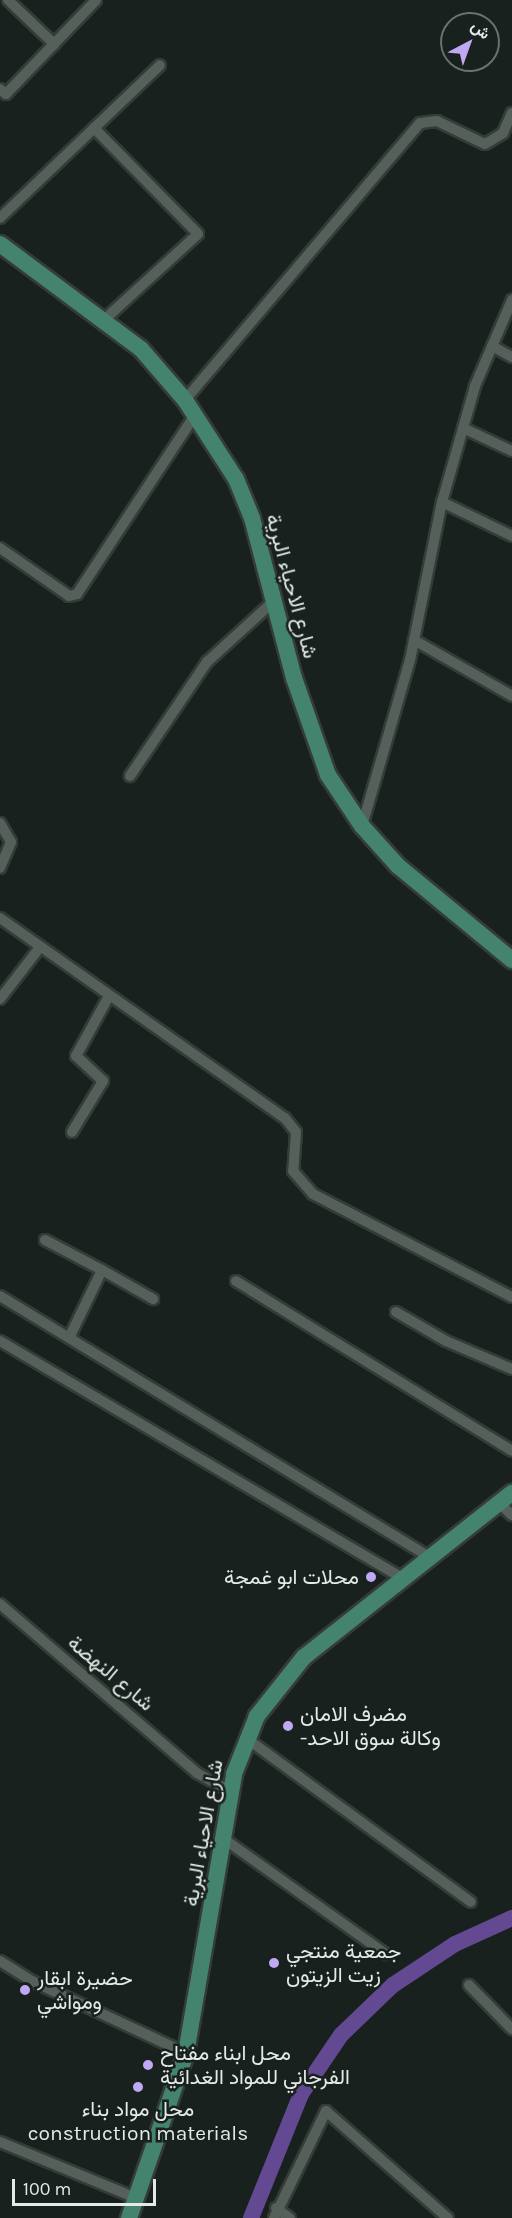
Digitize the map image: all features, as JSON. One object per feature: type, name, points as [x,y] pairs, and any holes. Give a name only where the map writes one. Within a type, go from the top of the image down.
[{"type":"main road","name":"شارع الاحياء البرية","points":[[0,244],[105,319],[141,348],[185,400],[236,479],[275,600],[315,744],[362,826],[398,866],[512,960]]},
{"type":"main road","name":"شارع الاحياء البرية","points":[[129,2218],[186,2053],[231,1792],[246,1738],[268,1697],[290,1671],[506,1498]]},
{"type":"street","points":[[8,0],[54,44]]},
{"type":"street","points":[[0,89],[6,94],[96,0]]},
{"type":"street","points":[[0,218],[160,65]]},
{"type":"street","points":[[185,400],[420,123],[437,121],[485,144],[503,133],[512,113]]},
{"type":"street","points":[[93,128],[198,234],[105,319]]},
{"type":"street","points":[[362,826],[389,744],[414,640],[442,502],[463,428],[492,346],[512,300]]},
{"type":"street","points":[[492,346],[512,357]]},
{"type":"street","points":[[0,548],[69,596],[77,594],[195,415]]},
{"type":"street","points":[[463,428],[512,451]]},
{"type":"street","points":[[442,502],[512,536]]},
{"type":"street","points":[[130,776],[207,662],[275,600]]},
{"type":"street","points":[[414,640],[512,696]]},
{"type":"street","points":[[0,823],[11,842],[0,868]]},
{"type":"street","points":[[0,918],[285,1118],[296,1132],[293,1171],[313,1194],[512,1297]]},
{"type":"street","points":[[0,999],[40,947]]},
{"type":"street","points":[[72,1132],[103,1081],[76,1056],[109,996]]},
{"type":"street","points":[[45,1240],[153,1299]]},
{"type":"street","points":[[70,1336],[102,1270]]},
{"type":"street","points":[[236,1281],[512,1451]]},
{"type":"street","points":[[0,1296],[70,1336],[431,1558]]},
{"type":"street","points":[[396,1312],[446,1341],[512,1369]]},
{"type":"street","points":[[0,1341],[404,1579]]},
{"type":"street","points":[[506,1498],[512,1515]]},
{"type":"street","name":"شارع النهضة","points":[[0,1604],[197,1773],[231,1792]]},
{"type":"street","points":[[246,1738],[471,1902]]},
{"type":"street","points":[[224,1839],[386,1954]]},
{"type":"street","points":[[0,1961],[186,2053]]},
{"type":"street","points":[[469,1985],[512,2029]]},
{"type":"street","points":[[290,2218],[275,2213],[326,2111],[448,2218]]},
{"type":"street","points":[[0,2142],[136,2198]]},
{"type":"waterway","points":[[251,2218],[301,2094],[341,2035],[393,1985],[455,1944],[512,1918]]},
{"type":"place","name":"محلات ابو غمجة","points":[[371,1577]]},
{"type":"place","name":"مضرف الامان -وكالة سوق الاحد","points":[[288,1726]]},
{"type":"place","name":"جمعية منتجي زيت الزيتون","points":[[274,1963]]},
{"type":"place","name":"حضيرة ابقار ومواشي","points":[[25,1990]]},
{"type":"place","name":"محل ابناء مفتاح الفرجاني للمواد الغدائية","points":[[148,2065]]},
{"type":"place","name":"محل مواد بناء construction materials","points":[[138,2087]]}]
